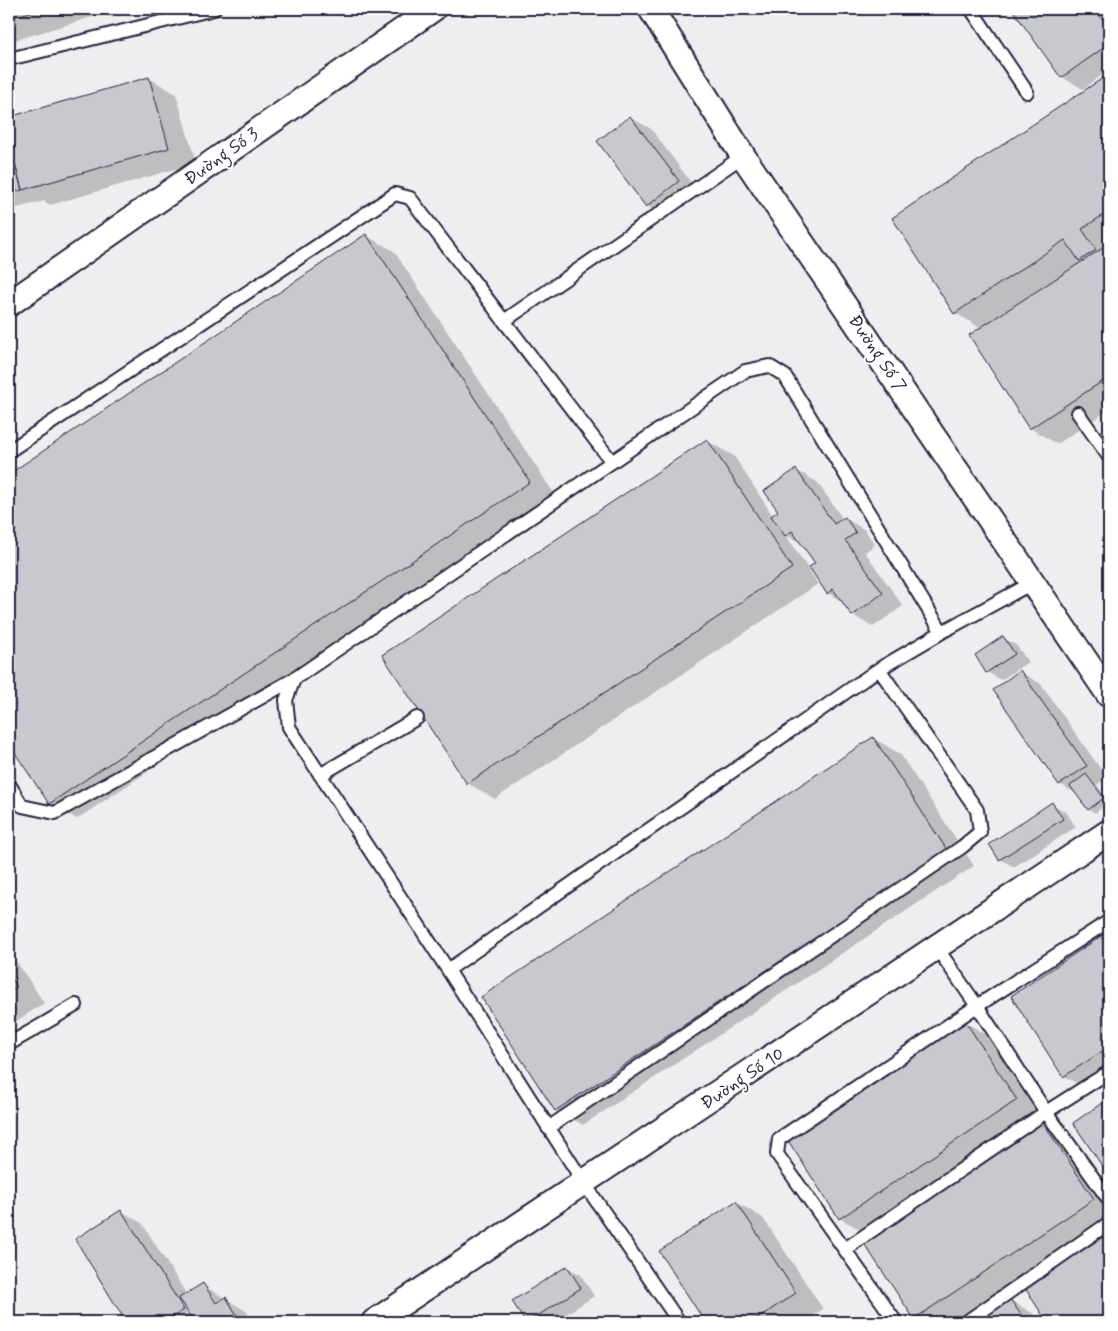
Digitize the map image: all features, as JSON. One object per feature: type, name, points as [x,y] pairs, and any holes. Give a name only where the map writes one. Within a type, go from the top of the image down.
[{"type":"street","name":"Đường Số 3","points":[[9,304],[433,9]]},
{"type":"street","name":"Đường Số 7","points":[[651,9],[743,156],[1109,695]]},
{"type":"street","name":"Đường Số 10","points":[[374,1322],[1109,832]]},
{"type":"lane","points":[[9,60],[214,9]]},
{"type":"lane","points":[[971,9],[1027,92]]},
{"type":"lane","points":[[504,321],[743,156]]},
{"type":"lane","points":[[9,451],[395,194],[410,198],[612,462]]},
{"type":"lane","points":[[9,784],[22,806],[55,814],[294,678],[745,371],[770,366],[785,376],[942,632]]},
{"type":"lane","points":[[1078,413],[1109,457]]},
{"type":"lane","points":[[448,970],[879,669],[1034,582]]},
{"type":"lane","points":[[548,1128],[962,847],[980,832],[977,810],[879,669]]},
{"type":"lane","points":[[294,678],[286,700],[289,727],[448,970],[584,1183],[679,1322]]},
{"type":"lane","points":[[320,775],[417,718]]},
{"type":"lane","points":[[896,1322],[777,1154],[779,1140],[977,1006],[1109,922]]},
{"type":"lane","points":[[937,948],[1046,1112],[1109,1200]]},
{"type":"lane","points":[[9,1044],[76,1005]]},
{"type":"lane","points":[[845,1249],[1046,1112],[1109,1072]]},
{"type":"lane","points":[[966,1322],[1109,1223]]},
{"type":"shaded area","points":[[9,9],[1109,9],[1109,1322],[9,1322]]},
{"type":"building","points":[[9,9],[41,9],[9,18]]},
{"type":"building","points":[[1012,9],[1095,9],[1109,28],[1109,44],[1061,78]]},
{"type":"building","points":[[1109,74],[1109,211],[1082,229],[1096,250],[1079,261],[1065,240],[954,314],[892,218]]},
{"type":"building","points":[[149,77],[169,148],[22,190],[9,142],[9,117]]},
{"type":"building","points":[[630,116],[679,181],[646,207],[597,141]]},
{"type":"building","points":[[9,142],[22,190],[9,193]]},
{"type":"building","points":[[366,234],[530,482],[49,804],[9,744],[9,474]]},
{"type":"building","points":[[1109,244],[1109,377],[1029,429],[969,335]]},
{"type":"building","points":[[707,439],[792,568],[467,784],[382,655]]},
{"type":"building","points":[[796,469],[834,524],[845,517],[856,533],[845,540],[883,593],[852,616],[833,589],[827,594],[809,567],[815,563],[792,531],[785,536],[771,516],[778,511],[764,491]]},
{"type":"building","points":[[1003,636],[1015,654],[986,673],[975,655]]},
{"type":"building","points":[[1020,670],[1087,766],[1059,785],[993,690]]},
{"type":"building","points":[[873,737],[947,850],[555,1111],[481,997]]},
{"type":"building","points":[[1086,774],[1104,798],[1088,810],[1070,786]]},
{"type":"building","points":[[1052,802],[1063,819],[999,860],[989,844]]},
{"type":"building","points":[[1109,931],[1109,1047],[1063,1077],[1011,996]]},
{"type":"building","points":[[9,974],[17,987],[9,992]]},
{"type":"building","points":[[965,1021],[1017,1100],[839,1219],[787,1139]]},
{"type":"building","points":[[1109,1098],[1109,1176],[1073,1123]]},
{"type":"building","points":[[1043,1123],[1094,1199],[914,1319],[863,1242]]},
{"type":"building","points":[[736,1201],[796,1293],[752,1322],[705,1322],[659,1251]]},
{"type":"building","points":[[121,1210],[184,1310],[164,1322],[126,1322],[75,1239]]},
{"type":"building","points":[[1106,1235],[1109,1241],[1109,1322],[1047,1322],[1025,1288]]},
{"type":"building","points":[[567,1266],[581,1288],[528,1322],[525,1322],[512,1301]]},
{"type":"building","points":[[203,1283],[216,1303],[226,1297],[241,1322],[195,1322],[179,1298]]},
{"type":"building","points":[[1010,1299],[1026,1322],[975,1322]]}]
